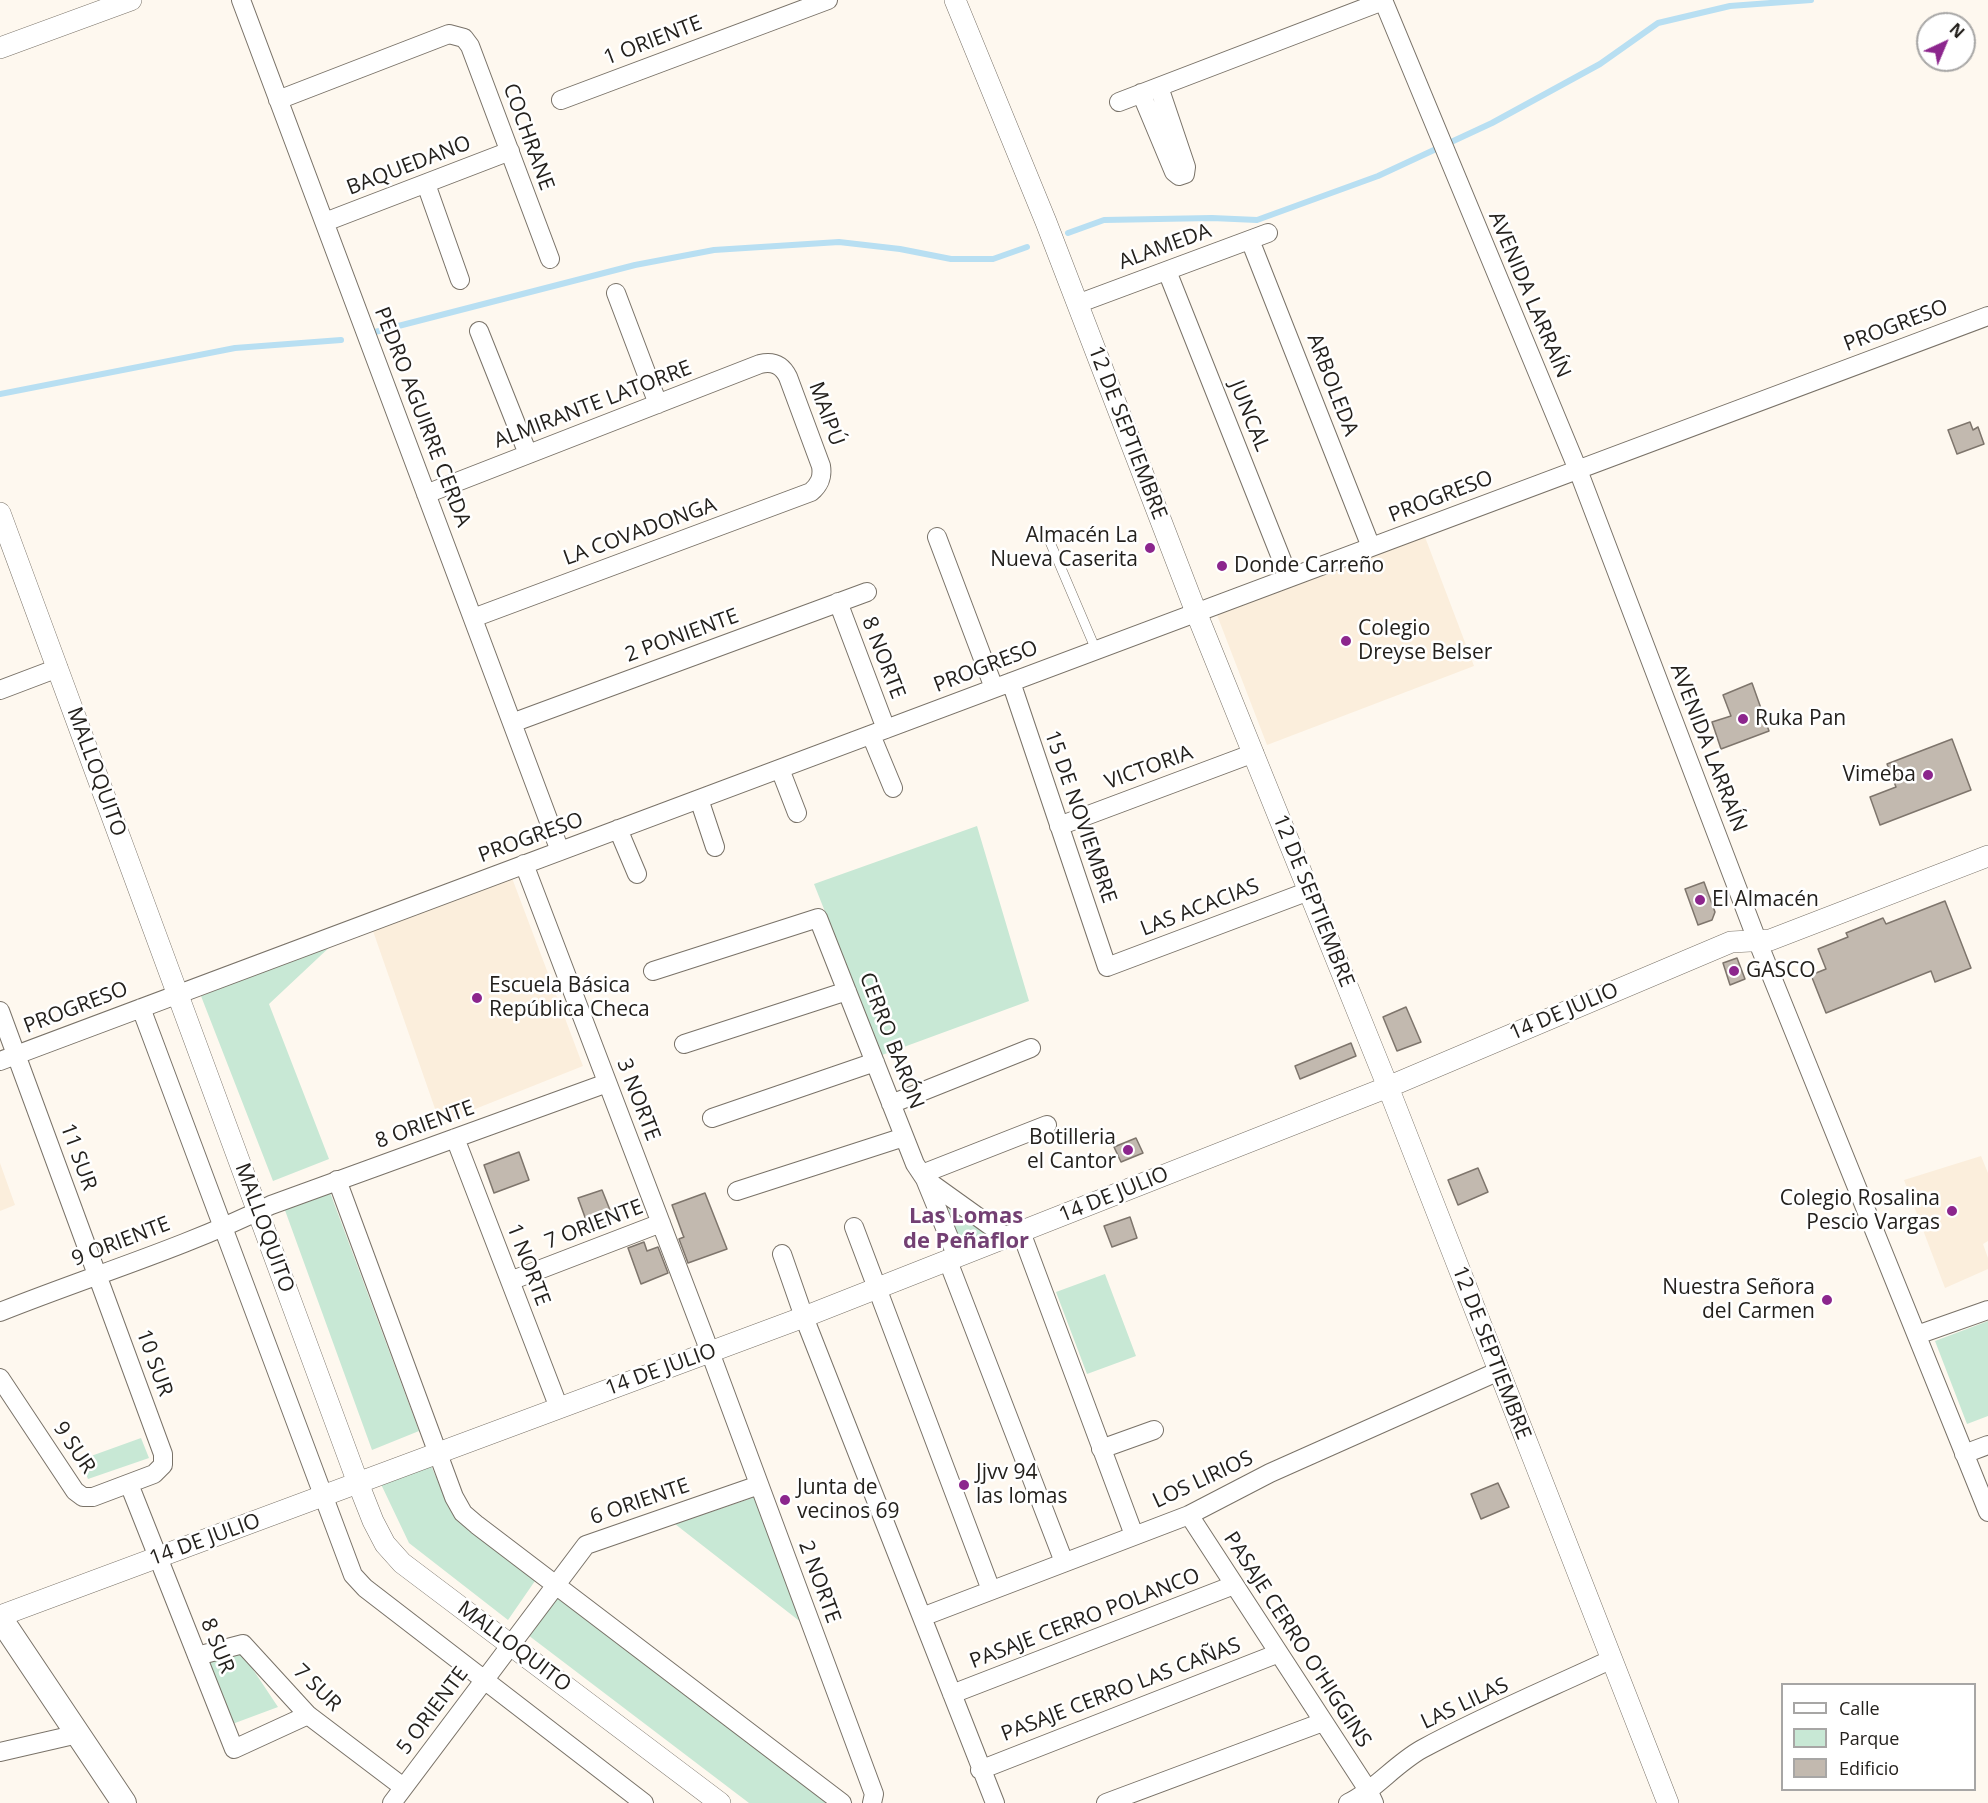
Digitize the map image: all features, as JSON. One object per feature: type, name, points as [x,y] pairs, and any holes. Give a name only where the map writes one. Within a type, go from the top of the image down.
[{"type":"main road","points":[[0,1617],[124,1803]]},
{"type":"street","points":[[0,48],[131,0]]},
{"type":"street","name":"PEDRO AGUIRRE CERDA","points":[[241,0],[560,851]]},
{"type":"street","name":"1 ORIENTE","points":[[561,100],[828,0]]},
{"type":"street","name":"12 DE SEPTIEMBRE","points":[[955,0],[1046,222],[1196,612],[1388,1087],[1610,1660],[1668,1803]]},
{"type":"street","points":[[1119,102],[1383,0]]},
{"type":"street","name":"AVENIDA LARRAÍN","points":[[1383,0],[1578,470],[1757,940],[1988,1512]]},
{"type":"street","name":"COCHRANE","points":[[278,100],[444,36],[459,35],[471,46],[549,259]]},
{"type":"street","points":[[1141,93],[1174,172],[1182,176],[1187,171],[1186,167],[1159,87]]},
{"type":"street","name":"BAQUEDANO","points":[[325,222],[510,151]]},
{"type":"street","points":[[426,183],[460,280]]},
{"type":"street","name":"ALAMEDA","points":[[1077,304],[1268,233]]},
{"type":"street","name":"ARBOLEDA","points":[[1250,240],[1371,547]]},
{"type":"street","name":"JUNCAL","points":[[1167,271],[1289,578]]},
{"type":"street","points":[[616,293],[658,404]]},
{"type":"street","name":"PROGRESO","points":[[8,1058],[1988,316]]},
{"type":"street","points":[[479,331],[528,454]]},
{"type":"street","name":"ALMIRANTE LATORRE","points":[[426,494],[760,364],[777,364]]},
{"type":"street","name":"MAIPÚ","points":[[777,364],[782,367],[788,377],[821,466],[819,483]]},
{"type":"street","name":"LA COVADONGA","points":[[473,618],[811,492],[819,483]]},
{"type":"street","name":"MALLOQUITO","points":[[0,513],[358,1483],[385,1544],[402,1563],[720,1803]]},
{"type":"street","name":"15 DE NOVIEMBRE","points":[[938,537],[1059,825],[1107,967]]},
{"type":"street","name":"2 PONIENTE","points":[[512,723],[867,592]]},
{"type":"street","name":"8 NORTE","points":[[838,602],[879,732],[892,788]]},
{"type":"street","points":[[0,690],[57,668]]},
{"type":"street","name":"VICTORIA","points":[[1059,825],[1254,753]]},
{"type":"street","points":[[780,768],[797,813]]},
{"type":"street","points":[[699,798],[715,847]]},
{"type":"street","points":[[618,829],[637,874]]},
{"type":"street","name":"14 DE JULIO","points":[[0,1617],[804,1317],[1388,1087],[1731,942],[1770,940],[1988,856]]},
{"type":"street","name":"3 NORTE","points":[[524,864],[710,1352]]},
{"type":"street","name":"LAS ACACIAS","points":[[1107,967],[1310,891]]},
{"type":"street","name":"CERRO BARÓN","points":[[653,971],[818,918],[904,1137],[915,1164],[923,1176],[1064,1562]]},
{"type":"street","points":[[684,1044],[847,991]]},
{"type":"street","points":[[141,1008],[353,1575],[361,1585],[644,1803]]},
{"type":"street","name":"11 SUR","points":[[0,1011],[8,1058],[98,1276]]},
{"type":"street","points":[[891,1104],[1031,1048]]},
{"type":"street","points":[[711,1118],[875,1062]]},
{"type":"street","name":"8 ORIENTE","points":[[258,1211],[337,1180],[607,1083]]},
{"type":"street","points":[[923,1176],[1047,1125]]},
{"type":"street","points":[[736,1191],[904,1137]]},
{"type":"street","name":"1 NORTE","points":[[455,1138],[559,1408]]},
{"type":"street","name":"CERRO BARÓN","points":[[923,1176],[1013,1235]]},
{"type":"street","points":[[337,1180],[454,1497],[469,1520],[842,1803]]},
{"type":"street","name":"9 ORIENTE","points":[[0,1312],[98,1276],[258,1211]]},
{"type":"street","name":"7 ORIENTE","points":[[510,1281],[661,1223]]},
{"type":"street","points":[[854,1227],[991,1590]]},
{"type":"street","points":[[1013,1235],[1101,1449],[1134,1536]]},
{"type":"street","points":[[782,1254],[804,1317],[980,1770],[995,1803]]},
{"type":"street","name":"10 SUR","points":[[98,1276],[163,1454],[163,1465]]},
{"type":"street","points":[[1917,1335],[1988,1310]]},
{"type":"street","name":"2 NORTE","points":[[710,1352],[873,1799]]},
{"type":"street","name":"LOS LIRIOS","points":[[922,1617],[1189,1515],[1270,1473],[1499,1371]]},
{"type":"street","name":"9 SUR","points":[[0,1378],[79,1495],[88,1498],[129,1484],[154,1474],[163,1465]]},
{"type":"street","points":[[1101,1449],[1154,1430]]},
{"type":"street","points":[[1965,1454],[1988,1445]]},
{"type":"street","name":"8 SUR","points":[[129,1484],[234,1749],[308,1715]]},
{"type":"street","name":"6 ORIENTE","points":[[511,1645],[586,1545],[759,1485]]},
{"type":"street","name":"PASAJE CERRO O'HIGGINS","points":[[1189,1515],[1371,1797]]},
{"type":"street","name":"PASAJE CERRO POLANCO","points":[[952,1694],[1234,1585]]},
{"type":"street","name":"7 SUR","points":[[197,1656],[243,1644],[308,1715],[404,1787]]},
{"type":"street","name":"5 ORIENTE","points":[[392,1803],[511,1645]]},
{"type":"street","name":"PASAJE CERRO LAS CAÑAS","points":[[980,1770],[1279,1653]]},
{"type":"street","name":"LAS LILAS","points":[[1348,1803],[1371,1797],[1388,1772],[1422,1749],[1610,1660]]},
{"type":"street","points":[[1106,1803],[1323,1722]]},
{"type":"street","points":[[0,1752],[78,1734]]},
{"type":"lane","points":[[1047,535],[1096,650]]},
{"type":"shaded area","name":"Colegio Dreyse Belser","points":[[1425,537],[1474,666],[1267,745],[1217,615]]},
{"type":"shaded area","name":"Escuela Básica República Checa","points":[[512,878],[583,1066],[440,1123],[373,931]]},
{"type":"shaded area","name":"Colegio Rosalina Pescio Vargas","points":[[1981,1156],[1988,1173],[1988,1241],[1983,1244],[1988,1258],[1988,1269],[1945,1288],[1904,1180]]},
{"type":"shaded area","points":[[0,1163],[15,1205],[0,1211]]},
{"type":"green space","points":[[977,826],[1029,1001],[882,1055],[814,884]]},
{"type":"green space","points":[[334,943],[269,1004],[329,1159],[273,1181],[201,996]]},
{"type":"green space","points":[[328,1187],[419,1431],[372,1450],[282,1202]]},
{"type":"green space","points":[[948,1207],[990,1235],[962,1246]]},
{"type":"green space","points":[[1105,1274],[1136,1356],[1087,1374],[1056,1292]]},
{"type":"green space","points":[[1988,1321],[1988,1416],[1967,1424],[1935,1341]]},
{"type":"green space","points":[[141,1438],[149,1458],[88,1479],[80,1460]]},
{"type":"green space","points":[[429,1461],[450,1509],[537,1578],[508,1620],[409,1543],[379,1480]]},
{"type":"green space","points":[[758,1496],[802,1623],[675,1524]]},
{"type":"green space","points":[[557,1594],[837,1803],[749,1803],[528,1635]]},
{"type":"green space","points":[[240,1650],[278,1707],[227,1726],[201,1661]]},
{"type":"building","points":[[1970,422],[1973,430],[1978,427],[1984,444],[1957,454],[1948,430]]},
{"type":"building","name":"Ruka Pan","points":[[1752,683],[1769,731],[1721,749],[1712,722],[1731,716],[1723,695]]},
{"type":"building","name":"Vimeba","points":[[1952,739],[1971,790],[1880,825],[1870,797],[1896,787],[1887,764]]},
{"type":"building","name":"El Almacén","points":[[1704,882],[1715,912],[1712,920],[1698,925],[1685,889]]},
{"type":"building","points":[[1945,901],[1971,968],[1935,982],[1931,971],[1826,1013],[1811,975],[1826,969],[1818,949],[1848,937],[1846,933],[1883,918],[1886,924]]},
{"type":"building","name":"GASCO","points":[[1737,958],[1745,979],[1730,985],[1723,963]]},
{"type":"building","points":[[1406,1007],[1421,1042],[1397,1051],[1383,1017]]},
{"type":"building","points":[[1351,1043],[1356,1056],[1300,1079],[1295,1066]]},
{"type":"building","name":"Botilleria el Cantor","points":[[1136,1138],[1143,1153],[1121,1162],[1114,1147]]},
{"type":"building","points":[[519,1152],[529,1180],[494,1193],[484,1165]]},
{"type":"building","points":[[1478,1168],[1488,1192],[1458,1205],[1448,1180]]},
{"type":"building","points":[[602,1190],[610,1210],[603,1213],[608,1225],[590,1231],[578,1198]]},
{"type":"building","points":[[705,1193],[727,1249],[688,1263],[679,1239],[684,1237],[672,1205]]},
{"type":"building","points":[[1130,1217],[1137,1238],[1112,1247],[1104,1226]]},
{"type":"building","points":[[644,1242],[647,1251],[658,1247],[668,1273],[641,1284],[628,1248]]},
{"type":"building","points":[[1498,1483],[1509,1507],[1481,1519],[1471,1494]]},
{"type":"waterway","points":[[1068,233],[1104,220],[1212,218],[1257,220],[1378,176],[1492,123],[1600,64],[1658,23],[1730,6],[1811,0]]},
{"type":"waterway","points":[[375,332],[635,265],[714,250],[839,242],[900,249],[951,259],[993,259],[1027,247]]},
{"type":"waterway","points":[[0,394],[235,348],[341,340]]},
{"type":"place","name":"Almacén La Nueva Caserita","points":[[1150,548]]},
{"type":"place","name":"Donde Carreño","points":[[1222,566]]},
{"type":"place","name":"Colegio Dreyse Belser","points":[[1346,641]]},
{"type":"place","name":"Ruka Pan","points":[[1743,719]]},
{"type":"place","name":"Vimeba","points":[[1928,775]]},
{"type":"place","name":"El Almacén","points":[[1700,900]]},
{"type":"place","name":"GASCO","points":[[1734,971]]},
{"type":"place","name":"Escuela Básica República Checa","points":[[477,998]]},
{"type":"place","name":"Botilleria el Cantor","points":[[1128,1150]]},
{"type":"place","name":"Colegio Rosalina Pescio Vargas","points":[[1952,1211]]},
{"type":"place","name":"Nuestra Señora del Carmen","points":[[1827,1300]]},
{"type":"place","name":"Jjvv 94 las lomas","points":[[964,1485]]},
{"type":"place","name":"Junta de vecinos 69","points":[[785,1500]]},
{"type":"district","name":"Las Lomas de Peñaflor","points":[[966,1230]]}]
